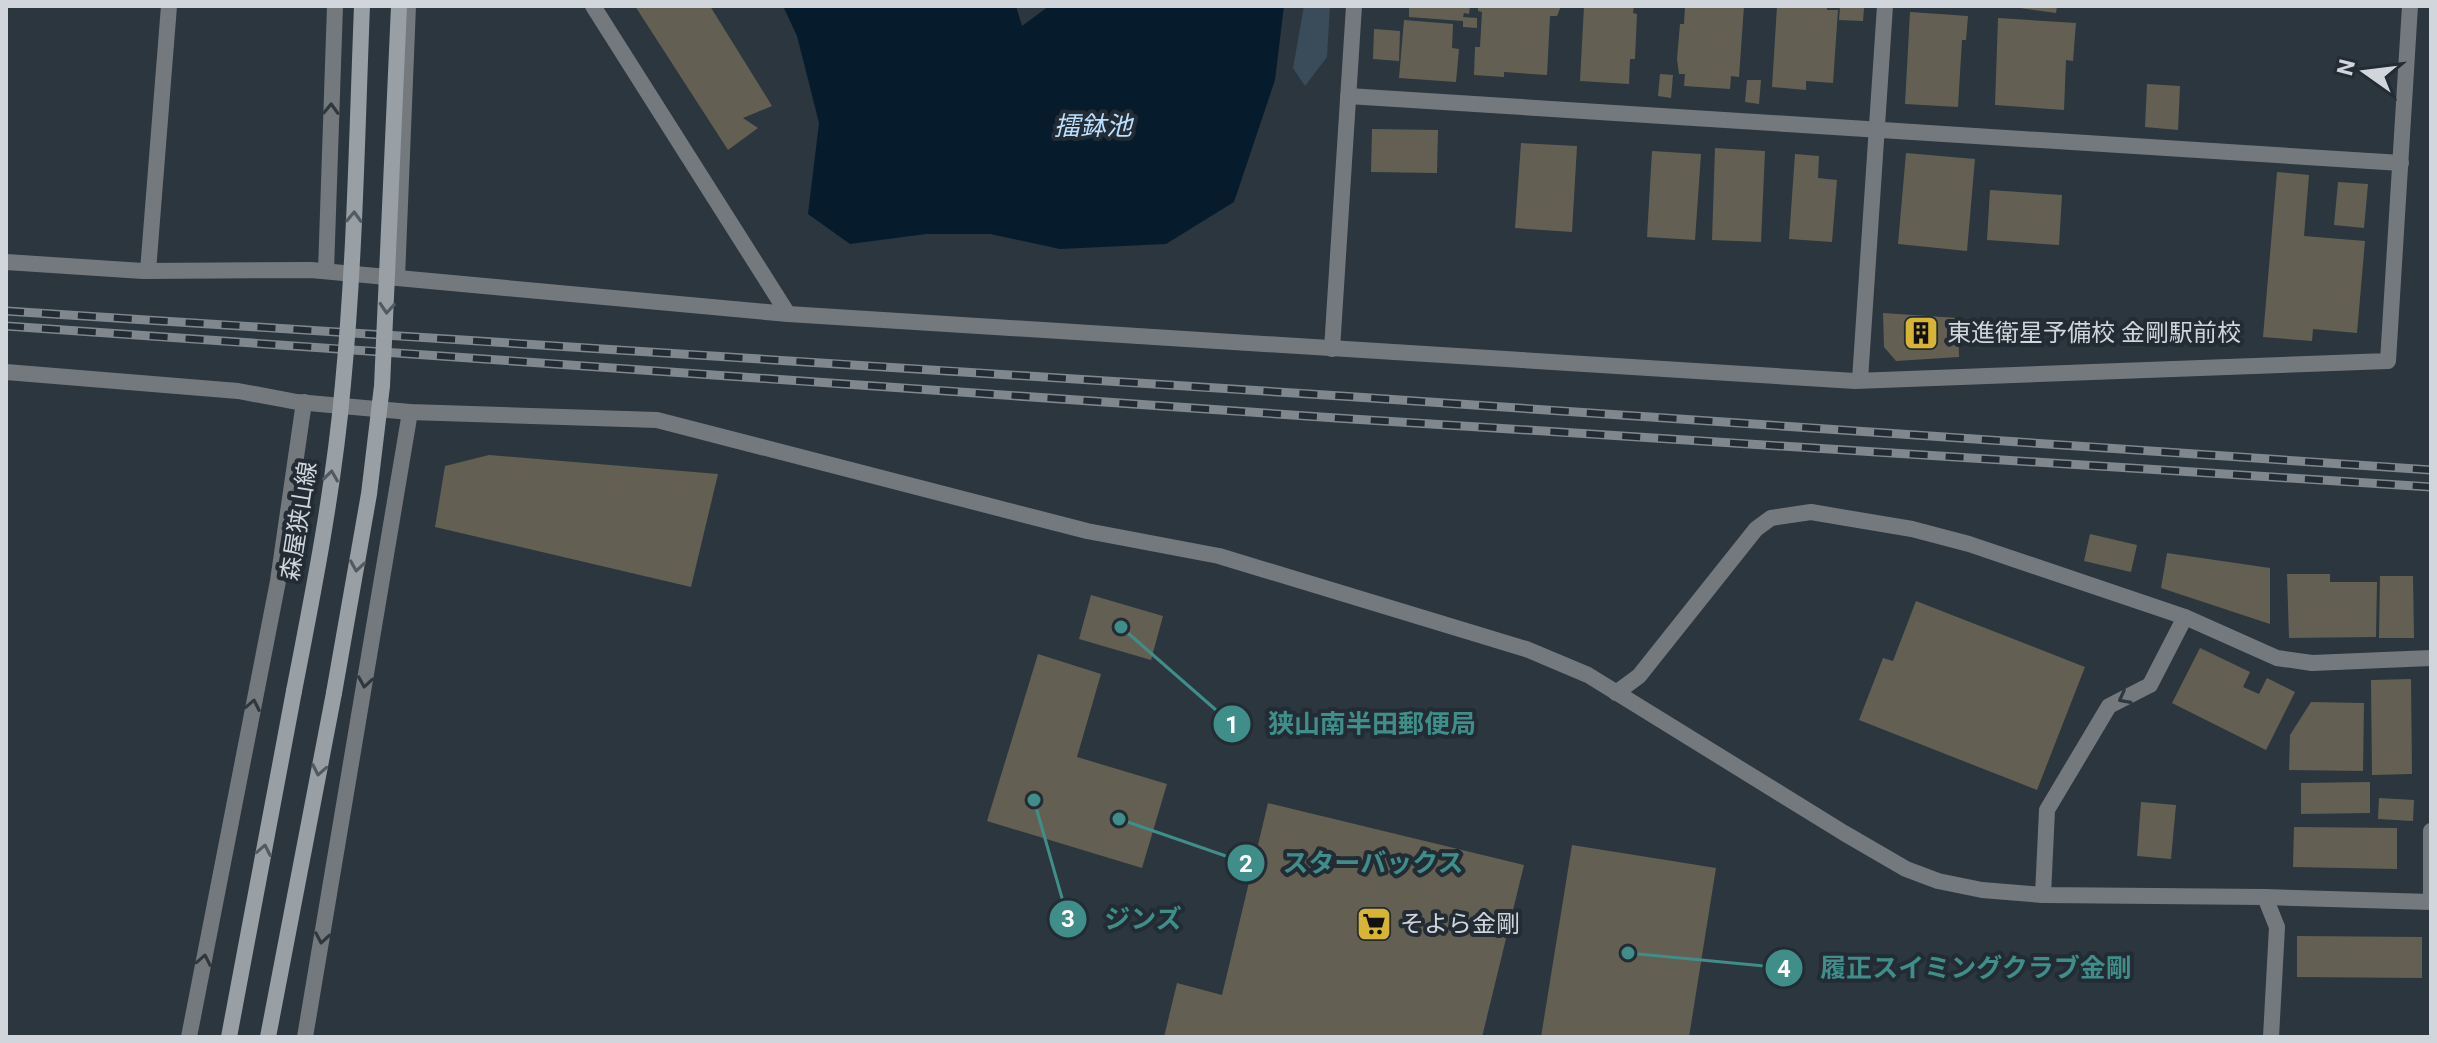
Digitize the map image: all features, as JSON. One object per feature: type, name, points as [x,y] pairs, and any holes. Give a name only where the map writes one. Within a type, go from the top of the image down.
[{"type":"main road","name":"森屋狭山線","points":[[229,1037],[315,577],[343,386],[352,267],[362,6]]},
{"type":"main road","points":[[268,1037],[369,494],[382,386],[399,6]]},
{"type":"street","points":[[148,271],[169,6]]},
{"type":"street","points":[[326,271],[335,6]]},
{"type":"street","points":[[397,278],[408,6]]},
{"type":"street","points":[[593,6],[788,314]]},
{"type":"street","points":[[1332,349],[1354,6]]},
{"type":"street","points":[[1860,380],[1885,6]]},
{"type":"street","points":[[6,262],[148,271],[326,271],[788,314],[1860,380],[2388,361],[2410,6]]},
{"type":"street","points":[[1348,96],[2401,163]]},
{"type":"street","points":[[6,372],[238,391],[304,402],[410,412],[657,420],[1087,531],[1219,556],[1526,649],[1588,675],[1906,869],[1938,881],[1982,890],[2043,895],[2431,902],[2431,831]]},
{"type":"street","points":[[189,1037],[278,581],[304,402]]},
{"type":"street","points":[[305,1037],[410,412]]},
{"type":"street","points":[[1616,693],[1639,676],[1756,529],[1771,518],[1811,512],[1912,529],[1969,544],[2185,617],[2277,658],[2312,663],[2425,658]]},
{"type":"street","points":[[2043,895],[2047,810],[2109,706],[2150,685],[2185,617]]},
{"type":"street","points":[[2265,897],[2277,927],[2271,1037]]},
{"type":"shaded area","points":[[1304,6],[1330,6],[1327,57],[1305,86],[1293,68]]},
{"type":"water","name":"擂鉢池","points":[[783,6],[1016,6],[1022,26],[1049,6],[1284,6],[1275,80],[1234,202],[1166,244],[1060,249],[990,234],[926,234],[850,244],[808,214],[819,123],[797,36]]},
{"type":"building","points":[[635,6],[710,6],[772,106],[743,118],[758,128],[728,150]]},
{"type":"building","points":[[1409,6],[1470,6],[1469,14],[1464,13],[1463,17],[1477,18],[1477,28],[1463,27],[1463,21],[1409,17]]},
{"type":"building","points":[[1478,6],[1561,6],[1557,16],[1550,16],[1547,75],[1504,72],[1504,77],[1474,75],[1475,47],[1480,47],[1482,12],[1478,11]]},
{"type":"building","points":[[1584,6],[1634,6],[1633,13],[1637,14],[1635,59],[1630,59],[1629,84],[1580,81]]},
{"type":"building","points":[[1685,6],[1744,6],[1739,77],[1731,76],[1730,89],[1684,86],[1685,74],[1679,74],[1677,59]]},
{"type":"building","points":[[1777,6],[1827,6],[1827,10],[1838,10],[1833,83],[1806,81],[1806,90],[1772,87]]},
{"type":"building","points":[[2006,6],[2057,6],[2056,13]]},
{"type":"building","points":[[1840,7],[1864,8],[1863,21],[1839,20]]},
{"type":"building","points":[[1910,12],[1968,16],[1966,40],[1962,40],[1958,107],[1905,104]]},
{"type":"building","points":[[1998,18],[2076,23],[2073,61],[2066,60],[2064,110],[1995,105]]},
{"type":"building","points":[[1404,20],[1453,24],[1452,48],[1459,49],[1456,82],[1399,78]]},
{"type":"building","points":[[1374,29],[1400,31],[1399,61],[1373,59]]},
{"type":"building","points":[[1660,74],[1673,75],[1671,98],[1658,96]]},
{"type":"building","points":[[1747,80],[1761,80],[1759,104],[1745,102]]},
{"type":"building","points":[[2147,84],[2180,86],[2178,130],[2145,127]]},
{"type":"building","points":[[1372,129],[1438,130],[1437,173],[1371,172]]},
{"type":"building","points":[[1521,143],[1577,146],[1572,232],[1515,228]]},
{"type":"building","points":[[1715,148],[1765,151],[1761,242],[1712,240]]},
{"type":"building","points":[[1652,151],[1701,154],[1695,240],[1647,237]]},
{"type":"building","points":[[1906,153],[1975,159],[1967,251],[1898,244]]},
{"type":"building","points":[[1795,154],[1819,156],[1818,178],[1837,180],[1832,242],[1789,239]]},
{"type":"building","points":[[2277,172],[2309,175],[2304,236],[2365,241],[2357,333],[2313,329],[2312,341],[2263,337]]},
{"type":"building","points":[[2338,182],[2368,184],[2364,228],[2334,225]]},
{"type":"building","points":[[1990,190],[2062,195],[2059,245],[1987,240]]},
{"type":"building","name":"東進衛星予備校 金剛駅前校","points":[[1883,313],[1958,318],[1959,357],[1896,361],[1884,347]]},
{"type":"building","points":[[489,455],[718,474],[691,587],[435,527],[445,466]]},
{"type":"building","points":[[2090,534],[2137,545],[2131,572],[2084,561]]},
{"type":"building","points":[[2167,553],[2270,568],[2270,624],[2161,588]]},
{"type":"building","points":[[2287,574],[2330,574],[2330,582],[2377,582],[2376,637],[2289,638]]},
{"type":"building","points":[[2380,576],[2413,576],[2414,638],[2379,638]]},
{"type":"building","points":[[1091,595],[1163,616],[1151,660],[1079,639]]},
{"type":"building","points":[[1916,601],[2085,667],[2037,790],[1859,720],[1883,658],[1893,661]]},
{"type":"building","points":[[2200,648],[2250,672],[2243,687],[2259,694],[2267,678],[2295,692],[2266,750],[2172,703]]},
{"type":"building","points":[[1038,654],[1101,674],[1077,757],[1167,784],[1142,868],[987,821]]},
{"type":"building","points":[[2411,679],[2412,774],[2372,775],[2371,680]]},
{"type":"building","points":[[2311,702],[2364,703],[2363,771],[2289,770],[2290,735]]},
{"type":"building","points":[[2370,782],[2370,813],[2301,814],[2301,783]]},
{"type":"building","points":[[2379,798],[2414,800],[2413,821],[2378,819]]},
{"type":"building","points":[[2141,802],[2176,805],[2171,859],[2137,856]]},
{"type":"building","name":"そよら金剛","points":[[1268,803],[1524,865],[1482,1037],[1164,1037],[1177,983],[1222,995]]},
{"type":"building","points":[[2294,827],[2397,828],[2397,869],[2293,867]]},
{"type":"building","points":[[1572,845],[1716,868],[1689,1037],[1541,1037]]},
{"type":"building","points":[[2297,936],[2422,937],[2422,978],[2297,977]]},
{"type":"railway","points":[[6,311],[1341,396],[2431,470]]},
{"type":"railway","points":[[6,326],[1336,418],[2431,487]]},
{"type":"place","name":"東進衛星予備校 金剛駅前校","points":[[1921,333]]},
{"type":"place","name":"狭山南半田郵便局","points":[[1121,627]]},
{"type":"place","name":"ジンズ","points":[[1034,800]]},
{"type":"place","name":"スターバックス","points":[[1119,819]]},
{"type":"place","name":"そよら金剛","points":[[1374,924]]},
{"type":"place","name":"履正スイミングクラブ金剛","points":[[1628,953]]}]
